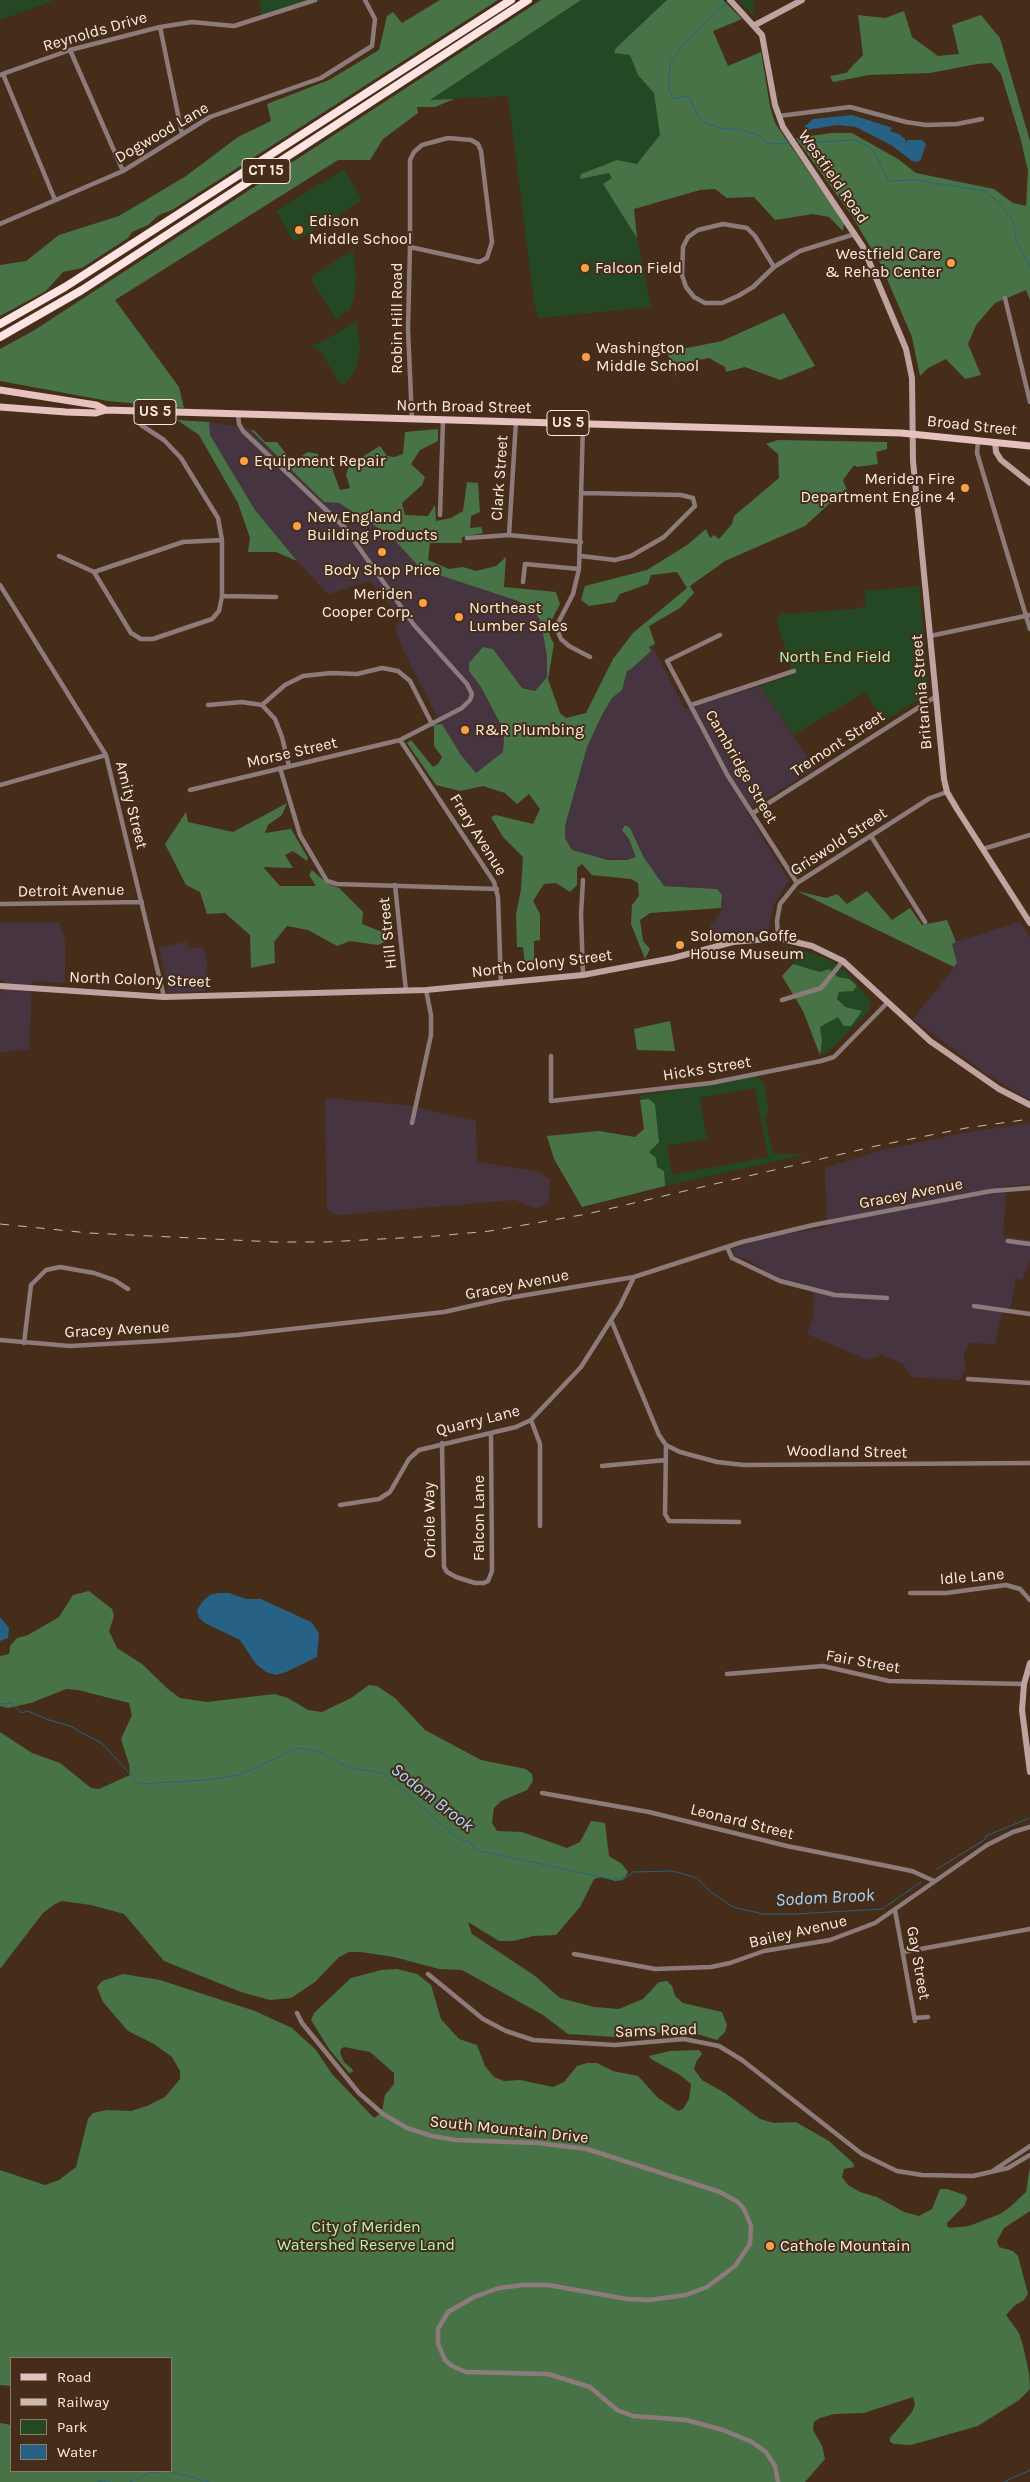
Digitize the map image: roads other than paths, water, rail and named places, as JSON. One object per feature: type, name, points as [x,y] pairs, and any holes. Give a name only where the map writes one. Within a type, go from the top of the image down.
[{"type":"highway","name":"CT 15","points":[[0,324],[65,287],[511,0]]},
{"type":"highway","name":"CT 15","points":[[0,337],[82,290],[528,0]]},
{"type":"main road","points":[[754,26],[802,0]]},
{"type":"main road","name":"Westfield Road","points":[[731,1],[754,26],[764,43],[779,116],[788,137],[855,234],[873,267],[902,340],[912,378],[912,434]]},
{"type":"main road","name":"North Broad Street","points":[[0,390],[96,405],[106,410]]},
{"type":"main road","points":[[30,410],[31,396]]},
{"type":"main road","name":"North Broad Street","points":[[0,407],[96,413],[106,410],[912,434]]},
{"type":"main road","name":"Broad Street","points":[[912,434],[1030,446]]},
{"type":"main road","name":"Britannia Street","points":[[912,434],[935,697],[947,792],[1030,923]]},
{"type":"main road","points":[[995,442],[996,452],[1001,460],[1030,483]]},
{"type":"main road","name":"North Colony Street","points":[[0,986],[164,997],[426,990],[583,976],[673,958],[733,942],[778,938],[812,946],[843,961],[918,1031],[998,1089],[1030,1106]]},
{"type":"main road","points":[[1030,1663],[1024,1684],[1023,1723],[1030,1772]]},
{"type":"street","name":"Reynolds Drive","points":[[2,75],[70,50],[160,27],[192,22],[234,26],[315,0]]},
{"type":"street","name":"Dogwood Lane","points":[[0,224],[123,171],[210,117],[321,78],[372,46],[375,19],[366,0]]},
{"type":"street","points":[[160,27],[182,134]]},
{"type":"street","points":[[70,50],[123,171]]},
{"type":"street","points":[[2,75],[55,200]]},
{"type":"street","points":[[779,116],[850,107],[917,124],[946,125],[982,119]]},
{"type":"street","name":"Robin Hill Road","points":[[410,247],[469,262],[479,262],[487,258],[492,242],[481,151],[478,144],[471,140],[448,138],[422,145],[414,152],[409,172],[408,329],[412,420]]},
{"type":"street","points":[[774,267],[755,236],[747,228],[735,225],[723,224],[698,230],[688,237],[683,247],[681,258],[686,287],[694,297],[705,303],[722,303],[753,287],[774,267],[800,251],[855,234]]},
{"type":"street","points":[[1004,298],[1030,402]]},
{"type":"street","points":[[59,556],[94,572],[131,633],[141,639],[153,639],[212,619],[219,612],[222,596],[222,540],[218,518],[193,476],[173,448],[141,425],[139,412]]},
{"type":"street","name":"Morse Street","points":[[190,790],[400,740],[467,704],[472,694],[470,689],[414,625],[345,528],[244,431],[239,424],[238,414]]},
{"type":"street","points":[[440,515],[442,420]]},
{"type":"street","name":"Clark Street","points":[[509,535],[516,422]]},
{"type":"street","points":[[583,424],[581,556],[573,594],[556,627],[561,639],[569,646],[590,657]]},
{"type":"street","points":[[978,440],[977,453],[1028,616],[1030,629]]},
{"type":"street","points":[[581,556],[615,560],[631,556],[664,537],[695,506],[692,498],[681,495],[583,493]]},
{"type":"street","points":[[467,538],[509,535],[581,542]]},
{"type":"street","points":[[94,572],[183,542],[222,540]]},
{"type":"street","points":[[523,582],[525,564],[579,570]]},
{"type":"street","name":"Amity Street","points":[[0,585],[106,755],[164,997]]},
{"type":"street","points":[[222,596],[276,597]]},
{"type":"street","points":[[930,636],[1028,616]]},
{"type":"street","name":"Cambridge Street","points":[[720,635],[667,661],[728,776],[797,883]]},
{"type":"street","points":[[262,705],[285,685],[303,676],[331,673],[357,674],[382,668],[398,671],[410,681],[432,724]]},
{"type":"street","points":[[691,705],[794,670]]},
{"type":"street","name":"Tremont Street","points":[[753,813],[935,697]]},
{"type":"street","points":[[208,705],[242,702],[262,705],[275,719],[282,737],[288,766]]},
{"type":"street","name":"Frary Avenue","points":[[400,740],[488,870],[497,889],[501,984]]},
{"type":"street","points":[[0,785],[106,755]]},
{"type":"street","name":"Hill Street","points":[[280,768],[300,835],[323,877],[337,884],[395,885],[406,990]]},
{"type":"street","name":"Griswold Street","points":[[778,938],[780,904],[797,883],[930,798],[947,792]]},
{"type":"street","points":[[983,849],[1030,835]]},
{"type":"street","points":[[870,836],[925,922]]},
{"type":"street","points":[[583,880],[580,914],[583,976]]},
{"type":"street","points":[[395,885],[497,889]]},
{"type":"street","name":"Detroit Avenue","points":[[0,904],[142,902]]},
{"type":"street","points":[[782,1000],[821,988],[843,961]]},
{"type":"street","points":[[412,1123],[431,1035],[431,1015],[426,990]]},
{"type":"street","name":"Hicks Street","points":[[552,1056],[551,1101],[718,1082],[834,1057],[887,1003]]},
{"type":"street","name":"Gracey Avenue","points":[[0,1340],[85,1346],[253,1334],[444,1312],[502,1299],[634,1277],[727,1247],[813,1225],[991,1191],[1030,1188]]},
{"type":"street","points":[[1008,1241],[1030,1244]]},
{"type":"street","points":[[727,1247],[732,1258],[780,1281],[835,1295],[887,1298]]},
{"type":"street","points":[[24,1343],[31,1285],[46,1270],[60,1267],[88,1271],[105,1276],[128,1289]]},
{"type":"street","name":"Quarry Lane","points":[[340,1504],[372,1500],[385,1496],[395,1488],[414,1454],[425,1447],[516,1427],[531,1420],[576,1373],[611,1320],[634,1277]]},
{"type":"street","points":[[974,1306],[1030,1314]]},
{"type":"street","points":[[611,1320],[659,1435],[666,1445],[665,1514],[669,1521],[738,1522]]},
{"type":"street","points":[[968,1379],[1030,1383]]},
{"type":"street","points":[[531,1420],[540,1444],[540,1526]]},
{"type":"street","name":"Falcon Lane","points":[[468,1581],[484,1583],[488,1580],[492,1571],[491,1433]]},
{"type":"street","name":"Oriole Way","points":[[442,1443],[443,1562],[444,1567],[451,1575],[468,1581]]},
{"type":"street","name":"Woodland Street","points":[[666,1445],[696,1457],[736,1464],[888,1466],[1030,1463]]},
{"type":"street","points":[[602,1466],[666,1460]]},
{"type":"street","name":"Idle Lane","points":[[910,1593],[946,1593],[1006,1585],[1020,1589],[1030,1600]]},
{"type":"street","name":"Fair Street","points":[[727,1674],[823,1666],[889,1681],[1024,1684]]},
{"type":"street","name":"Leonard Street","points":[[542,1793],[649,1812],[787,1846],[912,1871],[934,1880]]},
{"type":"street","name":"Bailey Avenue","points":[[574,1954],[655,1969],[721,1966],[764,1951],[806,1945],[842,1936],[875,1923],[934,1880],[999,1838],[1030,1828]]},
{"type":"street","name":"Gay Street","points":[[895,1910],[915,2019],[928,2017]]},
{"type":"street","points":[[904,1952],[1030,1929]]},
{"type":"street","name":"Sams Road","points":[[428,1974],[483,2019],[506,2031],[526,2038],[548,2042],[602,2045],[684,2039],[707,2042],[719,2046],[742,2060],[862,2154],[885,2166],[922,2176],[962,2177],[1008,2168],[1030,2155]]},
{"type":"street","name":"South Mountain Drive","points":[[297,2013],[302,2023],[360,2093],[383,2114],[407,2128],[432,2136],[456,2140],[537,2143],[587,2150],[720,2192],[738,2202],[744,2209],[751,2226],[750,2244],[735,2266],[707,2287],[686,2295],[650,2300],[615,2297],[548,2285],[523,2285],[500,2288],[474,2297],[448,2312],[438,2329],[438,2344],[445,2360],[452,2366],[466,2372],[548,2374],[590,2387],[617,2410],[633,2416],[686,2420],[723,2430],[752,2442],[766,2452],[775,2466],[778,2482]]},
{"type":"street","name":"Sams Road","points":[[984,2174],[1006,2164],[1030,2146]]},
{"type":"water","points":[[852,115],[892,128],[890,131],[899,134],[906,140],[905,144],[908,140],[922,140],[926,144],[921,159],[918,162],[912,161],[891,145],[856,127],[837,125],[807,130],[804,127],[813,119]]},
{"type":"water","points":[[229,1593],[246,1599],[261,1599],[311,1622],[319,1633],[317,1657],[276,1675],[266,1672],[256,1664],[240,1640],[205,1623],[199,1618],[197,1610],[203,1601],[210,1595]]},
{"type":"water","points":[[0,1617],[9,1628],[8,1638],[0,1641]]},
{"type":"waterway","points":[[728,2],[689,38],[670,62],[669,90],[673,99],[685,96],[690,98],[698,116],[706,123],[723,129],[739,129],[760,136],[768,144],[791,143]]},
{"type":"waterway","points":[[798,143],[853,140],[868,146],[875,153],[889,181],[915,180],[985,191],[999,203],[1013,220],[1016,240],[1030,267]]},
{"type":"waterway","name":"Sodom Brook","points":[[0,1704],[11,1703],[22,1713],[27,1711],[70,1726],[103,1744],[139,1784],[207,1780],[239,1775],[299,1748],[317,1751],[349,1768],[383,1773],[454,1835],[464,1842],[468,1840],[476,1850],[610,1879],[625,1878],[633,1872],[673,1871],[697,1878],[711,1892],[733,1907],[763,1914],[882,1909],[921,1882]]},
{"type":"waterway","name":"Sodom Brook","points":[[937,1869],[984,1840],[986,1836],[1029,1818]]},
{"type":"waterway","points":[[1004,2482],[1030,2470]]},
{"type":"waterway","points":[[130,2482],[150,2473],[158,2472]]},
{"type":"waterway","points":[[172,2472],[209,2482]]},
{"type":"waterway","points":[[97,2482],[107,2480],[111,2482]]},
{"type":"railway","points":[[0,1224],[89,1233],[275,1242],[326,1242],[490,1231],[587,1214],[876,1146],[966,1128],[1030,1119]]},
{"type":"place","name":"Edison Middle School","points":[[299,230]]},
{"type":"place","name":"Westfield Care & Rehab Center","points":[[951,263]]},
{"type":"place","name":"Falcon Field","points":[[585,268]]},
{"type":"place","name":"Washington Middle School","points":[[586,357]]},
{"type":"place","name":"Equipment Repair","points":[[244,461]]},
{"type":"place","name":"Meriden Fire Department Engine 4","points":[[965,488]]},
{"type":"place","name":"New England Building Products","points":[[297,526]]},
{"type":"place","name":"Body Shop Price","points":[[382,552]]},
{"type":"place","name":"Meriden Cooper Corp.","points":[[423,603]]},
{"type":"place","name":"Northeast Lumber Sales","points":[[459,617]]},
{"type":"place","name":"R&R Plumbing","points":[[465,730]]},
{"type":"place","name":"Solomon Goffe House Museum","points":[[680,945]]},
{"type":"place","name":"Cathole Mountain","points":[[770,2246]]},
{"type":"park label","name":"North End Field","points":[[835,657]]},
{"type":"park label","name":"City of Meriden Watershed Reserve Land","points":[[366,2236]]}]
